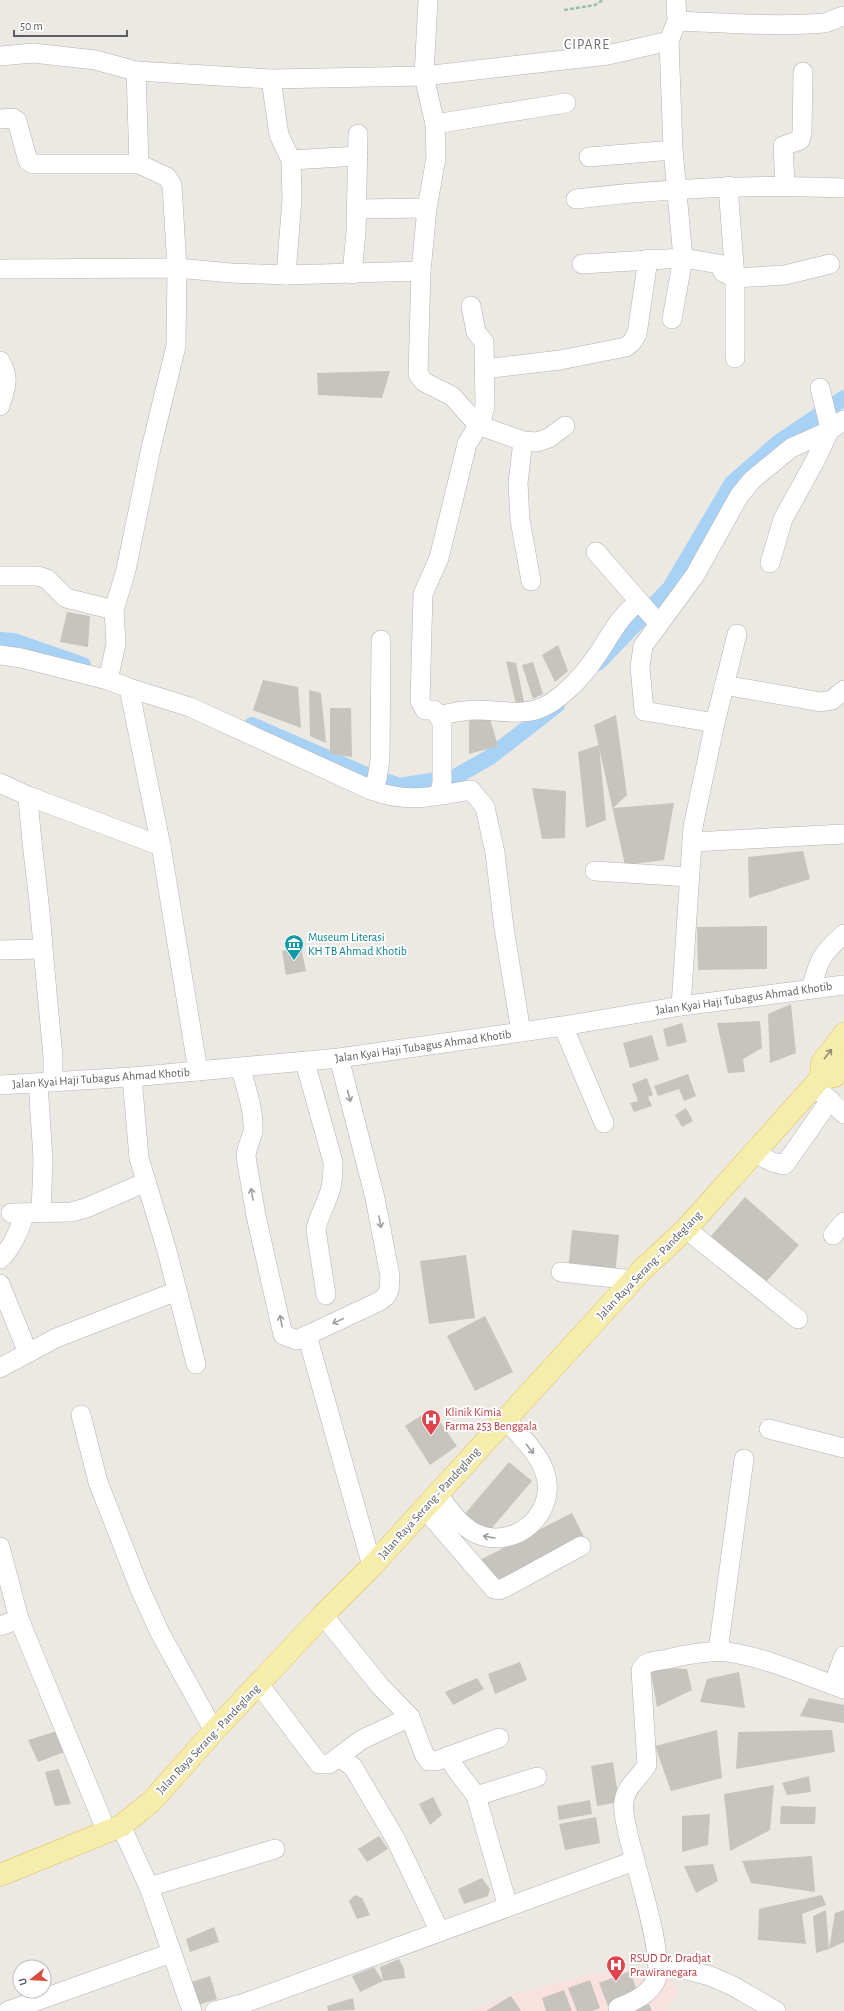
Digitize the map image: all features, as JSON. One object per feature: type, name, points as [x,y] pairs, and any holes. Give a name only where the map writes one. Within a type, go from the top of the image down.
[{"type":"main road","points":[[817,1082],[822,1062],[844,1034]]},
{"type":"main road","name":"Jalan Raya Serang - Pandeglang","points":[[0,1875],[114,1829],[152,1801],[214,1730],[323,1615],[372,1566],[633,1280],[686,1229],[817,1082],[835,1076],[844,1063]]},
{"type":"street","points":[[428,0],[424,76],[435,124],[436,158],[427,208],[420,271],[418,374],[424,382],[452,396],[478,425],[523,440],[537,442],[549,438],[565,426]]},
{"type":"street","points":[[672,319],[683,258],[673,150],[669,41],[677,21],[676,0]]},
{"type":"street","points":[[677,21],[760,25],[805,24],[825,23],[844,16]]},
{"type":"street","points":[[0,56],[34,53],[95,60],[136,71],[271,80],[424,76],[608,55],[669,41]]},
{"type":"street","points":[[136,71],[139,164]]},
{"type":"street","points":[[785,185],[783,146],[800,140],[802,133],[803,72]]},
{"type":"street","points":[[271,80],[279,135],[291,160],[292,199],[286,275]]},
{"type":"street","points":[[435,124],[566,103]]},
{"type":"street","points":[[0,118],[13,118],[17,121],[28,160],[33,164],[139,164],[167,177],[172,185],[177,268],[176,346],[151,448],[126,570],[114,610],[116,633],[109,678]]},
{"type":"street","points":[[352,274],[356,232],[358,134]]},
{"type":"street","points":[[589,158],[673,150]]},
{"type":"street","points":[[291,160],[358,156]]},
{"type":"street","points":[[576,199],[631,192],[728,186],[785,185],[844,188]]},
{"type":"street","points":[[728,186],[735,278],[735,358]]},
{"type":"street","points":[[356,209],[427,208]]},
{"type":"street","points":[[582,264],[683,258],[719,264],[724,272],[735,278],[785,275],[830,264]]},
{"type":"street","points":[[484,369],[560,360],[626,347],[632,342],[637,334],[648,259]]},
{"type":"street","points":[[0,269],[177,268],[231,273],[286,275],[420,271]]},
{"type":"street","points":[[441,789],[442,722],[434,710],[425,710],[420,701],[423,594],[439,558],[467,444],[482,419],[485,405],[484,342],[476,332],[471,306]]},
{"type":"street","points":[[0,361],[5,369],[7,380],[0,406]]},
{"type":"street","points":[[820,388],[824,409],[834,426]]},
{"type":"street","points":[[770,563],[783,519],[834,426]]},
{"type":"street","points":[[715,723],[644,711],[640,667],[643,646],[658,623],[695,575],[739,496],[752,480],[791,448],[834,426]]},
{"type":"street","points":[[523,440],[518,483],[520,513],[531,581]]},
{"type":"street","points":[[596,552],[658,623]]},
{"type":"street","points":[[0,576],[38,576],[47,579],[66,598],[114,610]]},
{"type":"street","points":[[438,716],[477,710],[516,712],[541,708],[563,693],[593,662],[611,631],[628,609],[641,604]]},
{"type":"street","points":[[681,1006],[692,842],[715,723],[737,634]]},
{"type":"street","points":[[374,785],[380,760],[381,640]]},
{"type":"street","points":[[0,655],[21,658],[109,678],[128,688],[190,707],[374,785],[389,796],[415,799],[441,789],[471,790],[485,807],[495,853],[504,928],[521,1032]]},
{"type":"street","points":[[724,685],[821,702],[832,700],[844,690]]},
{"type":"street","points":[[128,688],[161,846],[198,1071]]},
{"type":"street","points":[[0,783],[28,796],[161,846]]},
{"type":"street","points":[[0,1259],[7,1252],[20,1229],[43,1158],[45,1082],[53,1057],[38,883],[30,831],[28,796]]},
{"type":"street","points":[[692,842],[844,834]]},
{"type":"street","points":[[595,871],[690,877]]},
{"type":"street","points":[[811,989],[819,960],[827,949],[844,934]]},
{"type":"street","points":[[0,950],[43,948]]},
{"type":"street","name":"Jalan Kyai Haji Tubagus Ahmad Khotib","points":[[0,1085],[241,1069],[339,1058],[563,1026],[681,1006],[844,985]]},
{"type":"street","points":[[563,1026],[604,1123]]},
{"type":"street","points":[[241,1069],[253,1120],[253,1132],[246,1149],[247,1164],[283,1335],[297,1340],[380,1301],[386,1296],[389,1290],[390,1276],[375,1198],[339,1058]]},
{"type":"street","points":[[305,1062],[333,1162],[333,1178],[330,1192],[317,1221],[316,1230],[326,1295]]},
{"type":"street","points":[[132,1077],[139,1158],[196,1364]]},
{"type":"street","points":[[817,1082],[830,1100],[844,1114]]},
{"type":"street","points":[[754,1152],[772,1162],[784,1165],[830,1100]]},
{"type":"street","points":[[25,1213],[71,1212],[86,1208],[146,1182]]},
{"type":"street","points":[[686,1229],[798,1319]]},
{"type":"street","points":[[561,1272],[633,1280]]},
{"type":"street","points":[[0,1284],[28,1353]]},
{"type":"street","points":[[0,1368],[56,1338],[177,1291]]},
{"type":"street","points":[[307,1336],[372,1566]]},
{"type":"street","points":[[81,1415],[98,1482],[140,1589],[160,1633],[214,1730]]},
{"type":"street","points":[[430,1501],[466,1527],[484,1536],[503,1538],[512,1536],[529,1526],[536,1519],[542,1510],[546,1496],[544,1471],[537,1458],[506,1419]]},
{"type":"street","points":[[769,1429],[844,1448]]},
{"type":"street","points":[[718,1652],[744,1459]]},
{"type":"street","points":[[430,1501],[494,1589],[499,1590],[508,1586],[581,1546]]},
{"type":"street","points":[[0,1547],[19,1620],[114,1829],[149,1887],[192,2011]]},
{"type":"street","points":[[323,1615],[380,1686],[410,1717],[424,1754],[429,1761],[436,1761],[499,1738]]},
{"type":"street","points":[[0,1626],[19,1620]]},
{"type":"street","points":[[618,2008],[636,1999],[650,1989],[656,1980],[658,1962],[648,1912],[634,1861],[623,1812],[624,1800],[629,1788],[647,1766],[641,1670],[645,1664],[677,1656],[728,1652],[779,1666],[838,1687],[844,1656]]},
{"type":"street","points":[[259,1684],[319,1764],[329,1764],[361,1740],[410,1717]]},
{"type":"street","points":[[449,1756],[453,1767],[466,1780],[476,1796],[508,1907]]},
{"type":"street","points":[[339,1757],[353,1767],[396,1840],[440,1932]]},
{"type":"street","points":[[476,1796],[537,1777]]},
{"type":"street","points":[[149,1887],[275,1849]]},
{"type":"street","points":[[215,2011],[242,2004],[634,1861]]},
{"type":"street","points":[[8,2011],[171,1953]]},
{"type":"street","points":[[658,1962],[710,1976],[734,1986],[776,2011]]},
{"type":"path","points":[[564,10],[595,5],[604,0]]},
{"type":"shaded area","name":"RSUD Dr. Dradjat Prawiranegara","points":[[658,1967],[678,1990],[667,2011],[470,2011],[511,1995],[591,1974]]},
{"type":"building","points":[[390,371],[382,398],[318,395],[317,373]]},
{"type":"building","points":[[67,612],[90,616],[88,647],[60,642]]},
{"type":"building","points":[[558,645],[568,671],[555,682],[542,655]]},
{"type":"building","points":[[506,661],[516,663],[525,706],[517,709]]},
{"type":"building","points":[[533,662],[543,694],[533,699],[522,665]]},
{"type":"building","points":[[263,680],[298,687],[301,728],[253,710]]},
{"type":"building","points":[[309,690],[321,693],[326,743],[310,736]]},
{"type":"building","points":[[330,708],[351,708],[352,757],[330,754]]},
{"type":"building","points":[[488,712],[498,746],[469,754],[469,721]]},
{"type":"building","points":[[616,715],[627,795],[613,808],[674,803],[664,860],[625,865],[594,725]]},
{"type":"building","points":[[599,745],[606,820],[586,828],[578,752]]},
{"type":"building","points":[[532,788],[566,791],[565,838],[542,839]]},
{"type":"building","points":[[803,851],[810,879],[749,898],[748,857]]},
{"type":"building","points":[[767,926],[767,969],[698,970],[697,927]]},
{"type":"building","name":"Museum Literasi KH TB Ahmad Khotib","points":[[301,947],[306,971],[286,975],[282,951]]},
{"type":"building","points":[[791,1004],[796,1053],[770,1063],[768,1014]]},
{"type":"building","points":[[760,1021],[762,1048],[743,1059],[745,1072],[728,1073],[717,1023]]},
{"type":"building","points":[[682,1023],[687,1042],[667,1047],[663,1029]]},
{"type":"building","points":[[652,1035],[659,1060],[630,1068],[623,1043]]},
{"type":"building","points":[[688,1074],[696,1096],[684,1101],[679,1089],[658,1096],[654,1086]]},
{"type":"building","points":[[647,1078],[653,1095],[648,1097],[652,1106],[634,1112],[630,1103],[638,1101],[632,1084]]},
{"type":"building","points":[[686,1108],[693,1121],[682,1127],[675,1115]]},
{"type":"building","points":[[745,1197],[799,1245],[765,1283],[711,1236]]},
{"type":"building","points":[[572,1230],[619,1235],[615,1276],[568,1271]]},
{"type":"building","points":[[466,1255],[475,1318],[429,1324],[420,1261]]},
{"type":"building","points":[[485,1316],[513,1372],[475,1391],[447,1336]]},
{"type":"building","name":"Klinik Kimia Farma 253 Benggala","points":[[431,1409],[457,1446],[430,1465],[405,1426]]},
{"type":"building","points":[[509,1462],[532,1481],[485,1536],[463,1516]]},
{"type":"building","points":[[572,1513],[584,1537],[492,1584],[480,1560]]},
{"type":"building","points":[[520,1662],[527,1680],[495,1694],[488,1674]]},
{"type":"building","points":[[650,1667],[687,1669],[692,1690],[657,1707]]},
{"type":"building","points":[[739,1672],[745,1708],[700,1702],[707,1679]]},
{"type":"building","points":[[477,1678],[484,1689],[453,1705],[445,1692]]},
{"type":"building","points":[[809,1698],[844,1705],[844,1723],[800,1716]]},
{"type":"building","points":[[717,1730],[722,1778],[671,1791],[655,1746]]},
{"type":"building","points":[[832,1730],[835,1752],[736,1769],[738,1732]]},
{"type":"building","points":[[57,1731],[67,1751],[38,1762],[28,1740]]},
{"type":"building","points":[[613,1762],[619,1802],[597,1806],[591,1766]]},
{"type":"building","points":[[59,1769],[71,1804],[55,1806],[45,1772]]},
{"type":"building","points":[[809,1776],[811,1792],[787,1795],[782,1783]]},
{"type":"building","points":[[774,1785],[770,1830],[730,1851],[724,1794]]},
{"type":"building","points":[[433,1797],[442,1815],[430,1825],[419,1804]]},
{"type":"building","points":[[590,1800],[592,1814],[559,1820],[557,1806]]},
{"type":"building","points":[[781,1806],[816,1807],[815,1824],[780,1824]]},
{"type":"building","points":[[710,1814],[708,1845],[682,1852],[682,1816]]},
{"type":"building","points":[[596,1817],[600,1843],[565,1850],[559,1824]]},
{"type":"building","points":[[379,1836],[388,1849],[367,1862],[358,1849]]},
{"type":"building","points":[[812,1856],[815,1892],[751,1883],[742,1861]]},
{"type":"building","points":[[713,1864],[718,1881],[696,1893],[684,1866]]},
{"type":"building","points":[[482,1878],[490,1889],[488,1896],[464,1904],[458,1889]]},
{"type":"building","points":[[355,1895],[362,1898],[370,1915],[357,1919],[349,1901]]},
{"type":"building","points":[[822,1895],[826,1905],[802,1914],[806,1944],[758,1940],[759,1909]]},
{"type":"building","points":[[826,1910],[829,1949],[816,1953],[813,1916]]},
{"type":"building","points":[[844,1910],[844,1942],[829,1949],[835,1913]]},
{"type":"building","points":[[214,1927],[219,1942],[190,1952],[186,1939]]},
{"type":"building","points":[[399,1959],[404,1969],[405,1978],[383,1981],[380,1967]]},
{"type":"building","points":[[374,1967],[383,1981],[360,1992],[352,1976]]},
{"type":"building","points":[[630,1971],[638,1994],[608,2006],[599,1983]]},
{"type":"building","points":[[210,1976],[217,1999],[198,2005],[191,1982]]},
{"type":"building","points":[[590,1980],[600,2008],[593,2011],[577,2011],[568,1988]]},
{"type":"building","points":[[564,1990],[572,2011],[546,2011],[542,1998]]},
{"type":"building","points":[[511,1996],[521,2011],[486,2011]]},
{"type":"building","points":[[353,1998],[355,2010],[328,2011],[327,2006]]},
{"type":"building","points":[[649,2004],[652,2011],[631,2011]]},
{"type":"waterway","points":[[598,663],[670,588],[732,483],[779,442],[844,398]]},
{"type":"waterway","points":[[0,640],[14,641],[83,665]]},
{"type":"waterway","points":[[252,725],[362,773],[400,786],[455,777],[490,757],[557,705]]},
{"type":"place","name":"Museum Literasi KH TB Ahmad Khotib","points":[[294,961]]},
{"type":"place","name":"Klinik Kimia Farma 253 Benggala","points":[[431,1436]]},
{"type":"place","name":"RSUD Dr. Dradjat Prawiranegara","points":[[616,1982]]},
{"type":"district","name":"CIPARE","points":[[587,44]]}]
